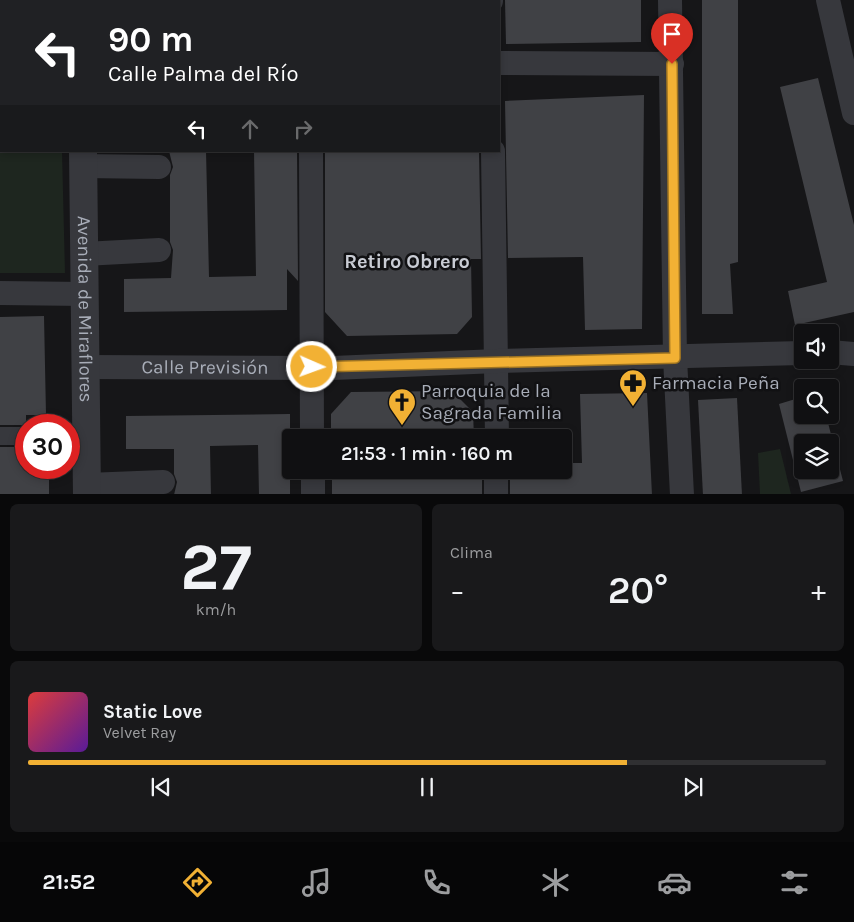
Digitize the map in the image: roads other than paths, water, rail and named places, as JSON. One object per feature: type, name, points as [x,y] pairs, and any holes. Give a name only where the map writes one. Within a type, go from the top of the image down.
[{"type":"street","points":[[670,0],[675,358],[682,494]]},
{"type":"street","points":[[828,0],[854,113]]},
{"type":"street","points":[[500,63],[672,64]]},
{"type":"street","points":[[311,152],[312,429]]},
{"type":"street","points":[[493,152],[497,361],[496,429]]},
{"type":"street","points":[[83,159],[159,167]]},
{"type":"street","name":"Avenida de Miraflores","points":[[80,418],[86,367],[83,159]]},
{"type":"street","points":[[84,254],[159,250]]},
{"type":"street","points":[[0,293],[85,294]]},
{"type":"street","name":"Calle Previsión","points":[[86,367],[312,367],[794,353]]},
{"type":"street","points":[[839,353],[854,354]]},
{"type":"street","points":[[0,436],[15,436]]},
{"type":"street","name":"Avenida de Miraflores","points":[[80,447],[87,490]]},
{"type":"street","points":[[312,479],[313,494]]},
{"type":"street","points":[[496,479],[496,494]]},
{"type":"street","points":[[87,490],[163,482]]},
{"type":"place","name":"Farmacia Peña","points":[[633,407]]},
{"type":"place","name":"Parroquia de la Sagrada Familia","points":[[402,426]]},
{"type":"district","name":"Retiro Obrero","points":[[407,261]]}]
